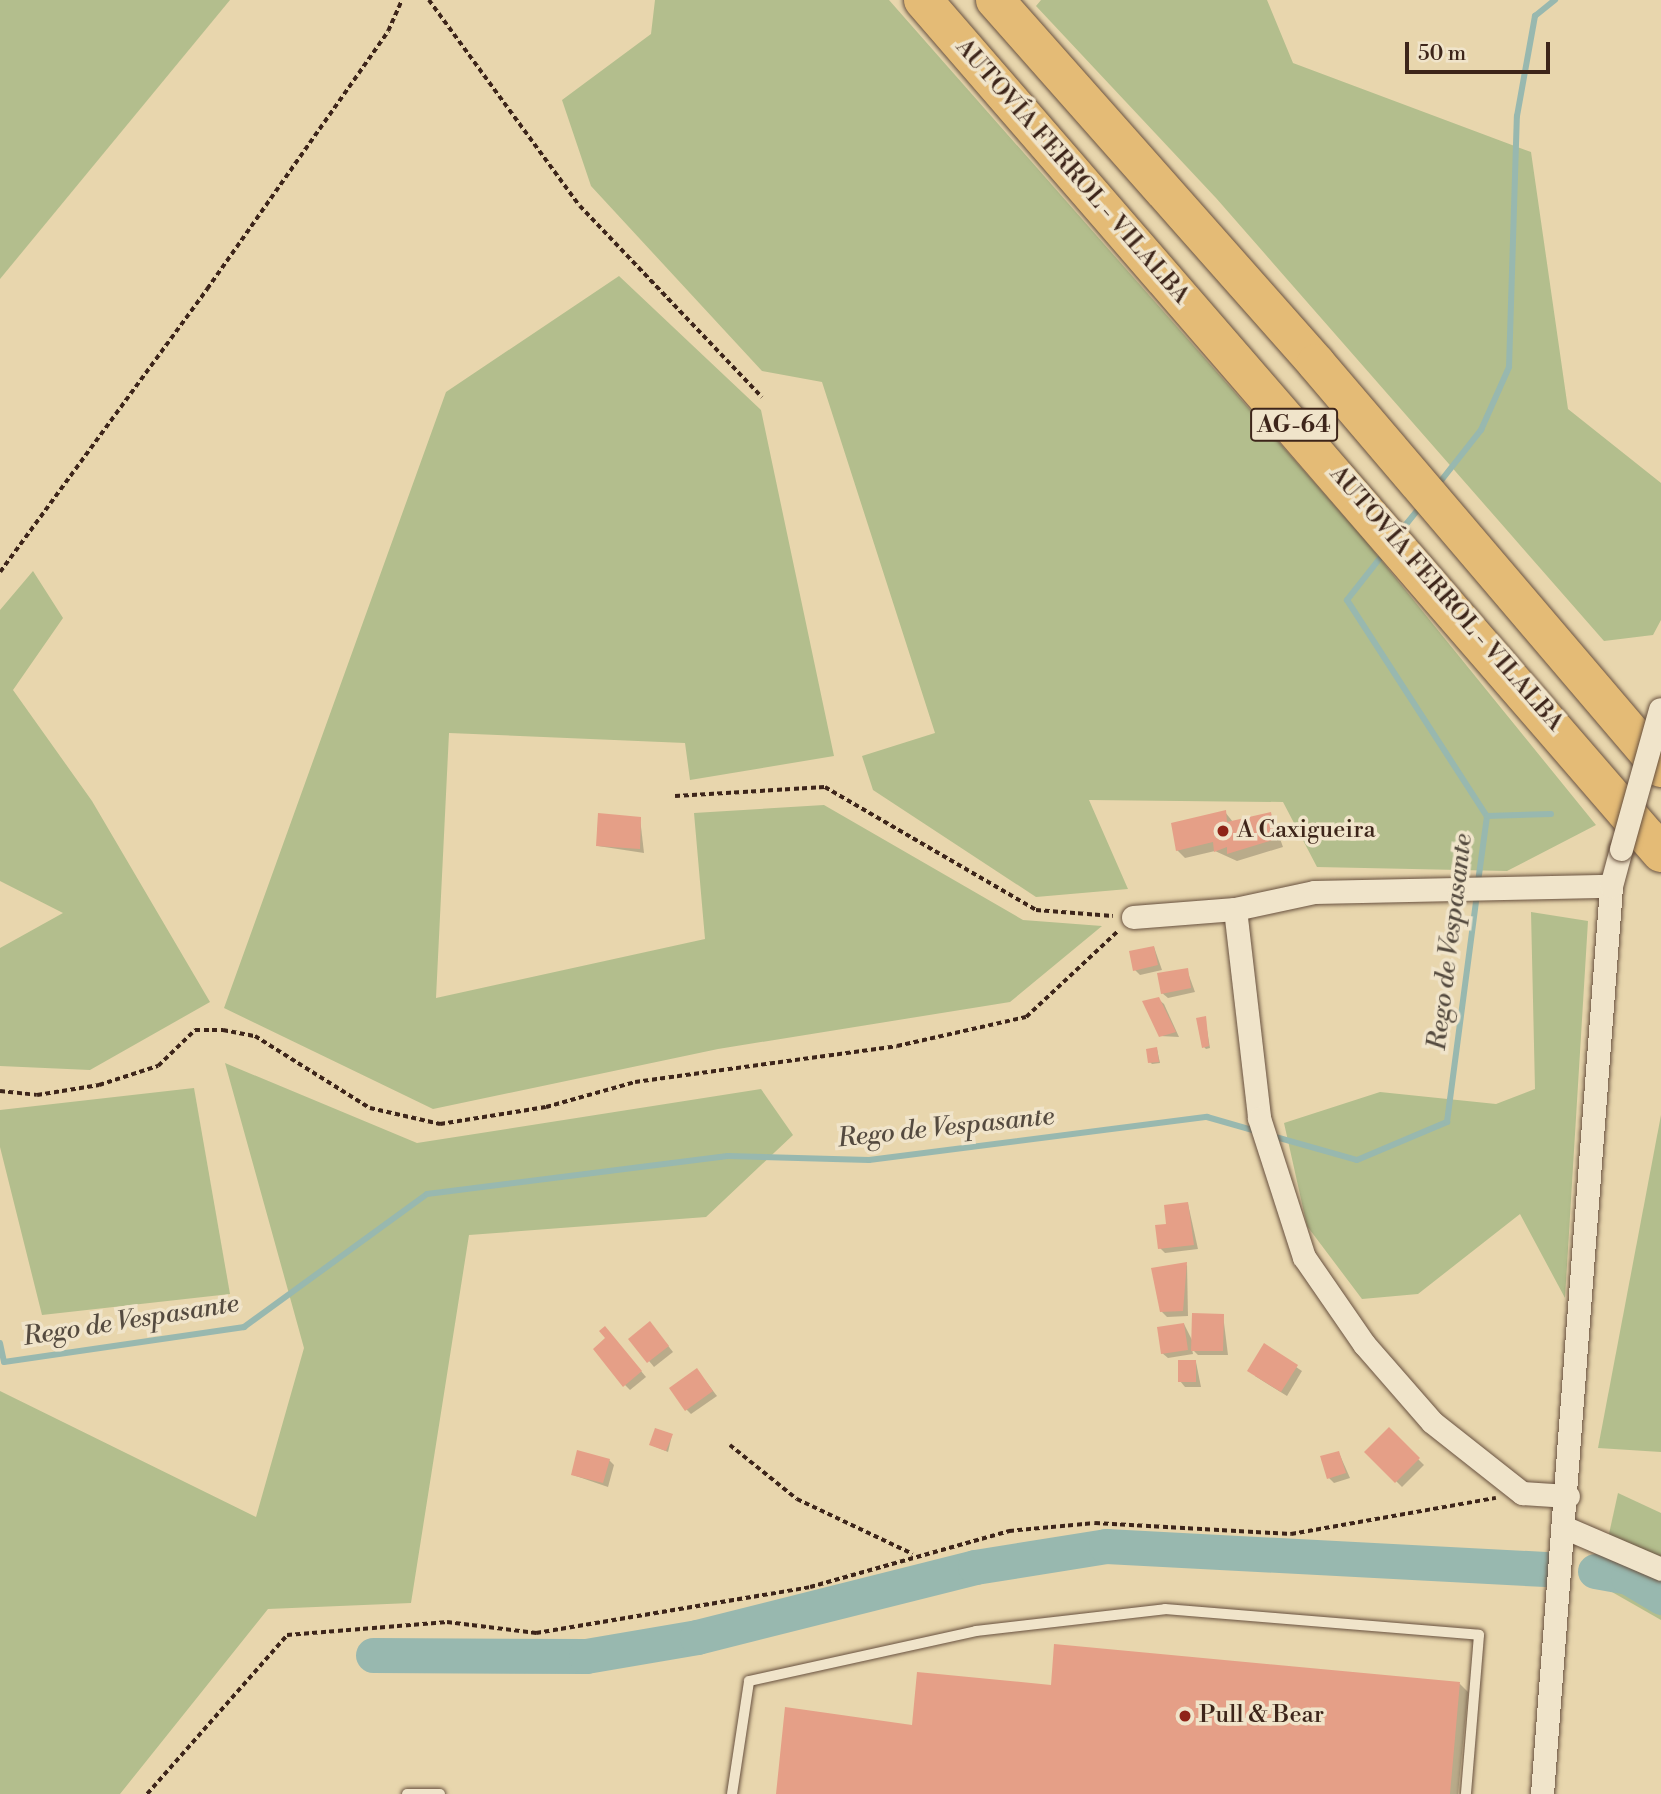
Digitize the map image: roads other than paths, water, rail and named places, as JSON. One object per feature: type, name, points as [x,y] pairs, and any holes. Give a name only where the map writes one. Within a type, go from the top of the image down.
[{"type":"highway","name":"AUTOVÍA FERROL - VILALBA","points":[[923,0],[1661,853]]},
{"type":"highway","name":"AG-64","points":[[995,0],[1317,363],[1661,768]]},
{"type":"street","points":[[1542,1794],[1566,1528],[1611,886],[1660,706]]},
{"type":"street","points":[[1133,917],[1235,909],[1314,892],[1611,886]]},
{"type":"street","points":[[1235,909],[1259,1118],[1304,1257],[1364,1344],[1432,1422],[1522,1493],[1568,1496]]},
{"type":"street","points":[[1566,1528],[1661,1569]]},
{"type":"lane","points":[[732,1794],[749,1681],[976,1631],[1165,1609],[1479,1635],[1466,1794]]},
{"type":"lane","points":[[407,1794],[440,1794]]},
{"type":"waterway","points":[[1436,487],[1481,430],[1509,367],[1517,116],[1535,16],[1555,0]]},
{"type":"waterway","points":[[1399,533],[1421,506]]},
{"type":"waterway","points":[[1384,553],[1347,600],[1487,816]]},
{"type":"waterway","name":"Rego de Vespasante","points":[[1478,882],[1487,816],[1551,814]]},
{"type":"waterway","name":"Rego de Vespasante","points":[[1269,1135],[1357,1160],[1447,1122],[1477,893]]},
{"type":"waterway","name":"Rego de Vespasante","points":[[0,1343],[4,1362],[244,1327],[427,1194],[728,1156],[869,1160],[1207,1117],[1259,1132]]},
{"type":"waterway","points":[[373,1655],[586,1656],[697,1637],[975,1567],[1106,1546],[1545,1569]]},
{"type":"waterway","points":[[1595,1571],[1628,1577],[1661,1597]]},
{"type":"place","name":"A Caxigueira","points":[[1223,831]]},
{"type":"place","name":"Pull & Bear","points":[[1185,1716]]}]
